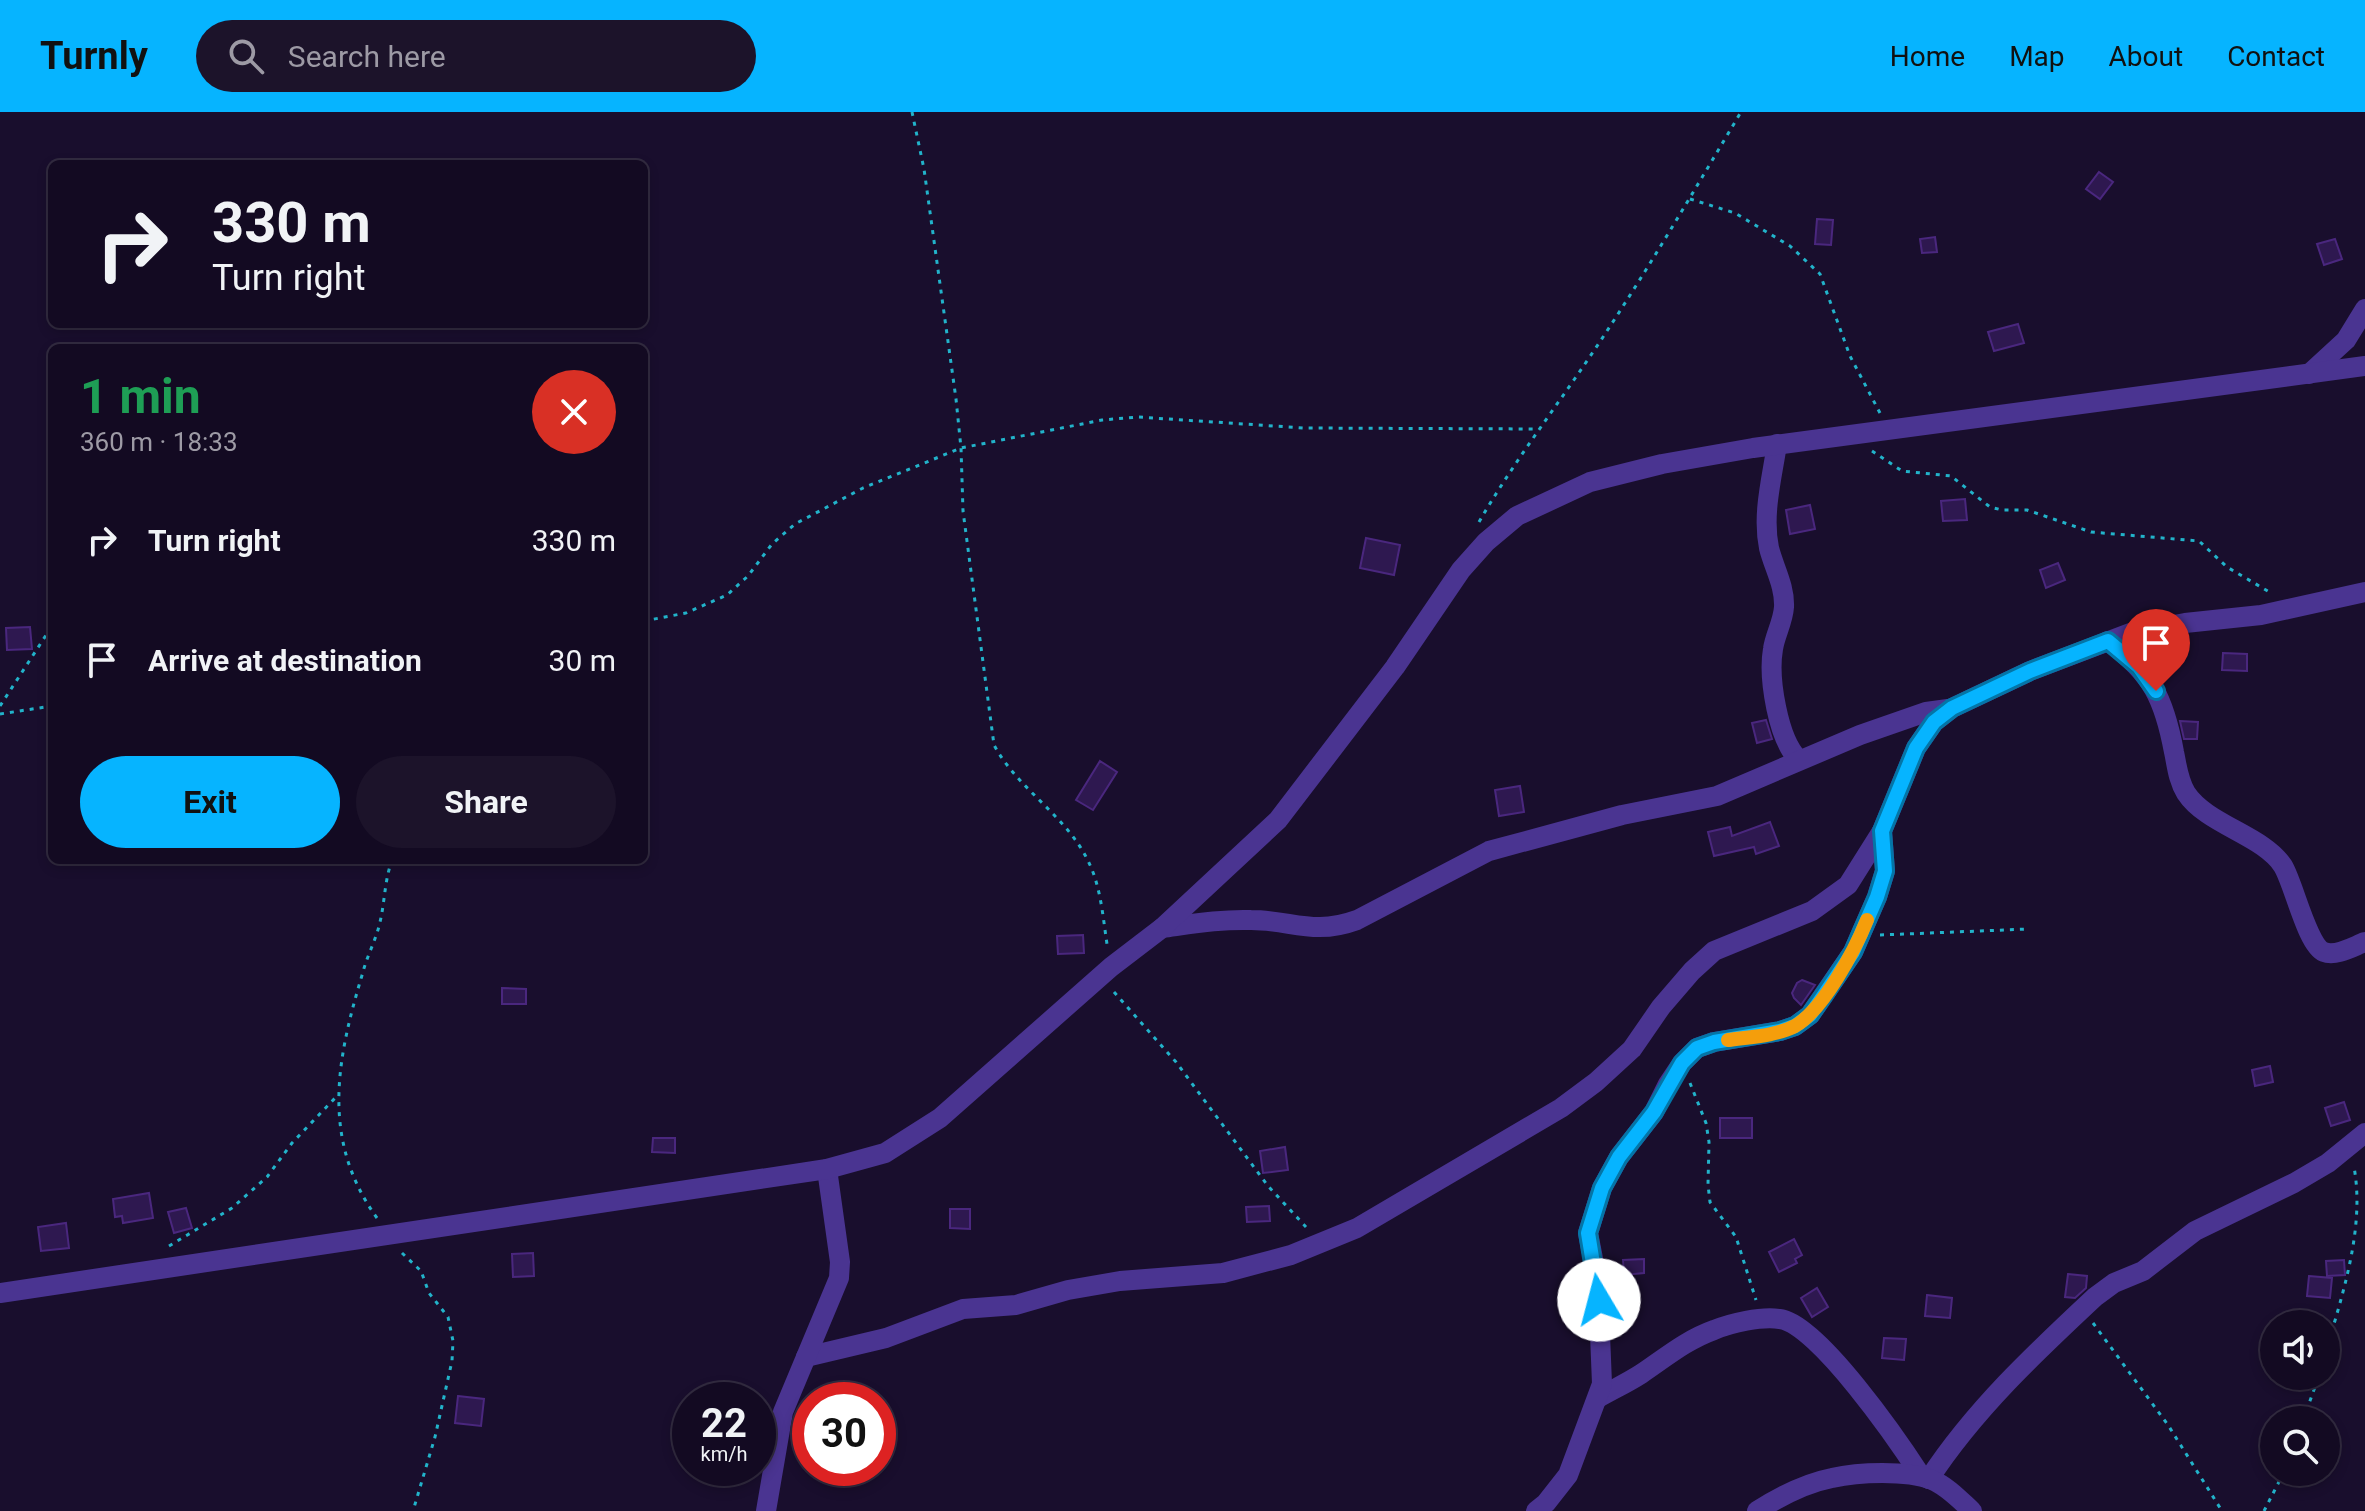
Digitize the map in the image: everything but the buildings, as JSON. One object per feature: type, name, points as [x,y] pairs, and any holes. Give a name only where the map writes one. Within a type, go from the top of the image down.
[{"type":"street","points":[[2309,374],[2346,340],[2365,309]]},
{"type":"street","points":[[0,1293],[827,1169],[885,1153],[940,1118],[1106,972],[1162,928],[1278,820],[1395,667],[1461,570],[1486,542],[1517,516],[1590,482],[1662,464],[1777,444],[2365,366]]},
{"type":"street","points":[[1777,444],[1767,524],[1769,549],[1781,582],[1784,606],[1773,649],[1772,667],[1783,735],[1790,751],[1799,760]]},
{"type":"street","points":[[806,1357],[886,1338],[963,1309],[1016,1305],[1068,1290],[1120,1281],[1223,1273],[1291,1255],[1357,1228],[1561,1108],[1584,1091],[1632,1049],[1661,1007],[1714,951],[1812,911],[1848,885],[1882,831],[1916,748],[1934,722],[1952,708],[2030,671],[2130,633],[2185,623],[2261,615],[2365,592]]},
{"type":"street","points":[[2108,641],[2139,667],[2156,691],[2164,707],[2178,776],[2185,792],[2198,807],[2281,862],[2315,945],[2325,953],[2334,953],[2365,942]]},
{"type":"street","points":[[1162,928],[1254,919],[1320,929],[1340,926],[1489,851],[1622,815],[1717,796],[1895,723],[1926,712],[1952,708]]},
{"type":"street","points":[[1536,1511],[1568,1475],[1602,1384],[1601,1317],[1588,1233],[1602,1188],[1619,1157],[1654,1112],[1682,1063],[1697,1048],[1714,1042],[1780,1031],[1795,1026],[1810,1015],[1838,976],[1860,937],[1885,871],[1882,831]]},
{"type":"street","points":[[1925,1478],[1985,1407],[2082,1309],[2114,1283],[2143,1271],[2195,1231],[2294,1183],[2365,1133]]},
{"type":"street","points":[[766,1511],[783,1412],[839,1278],[840,1262],[827,1169]]},
{"type":"street","points":[[1598,1398],[1640,1375],[1675,1349],[1714,1330],[1761,1319],[1781,1319],[1801,1328],[1843,1371],[1925,1478]]},
{"type":"street","points":[[1757,1511],[1777,1498],[1831,1478],[1895,1474],[1936,1482],[1972,1511]]},
{"type":"path","points":[[912,112],[924,169],[961,448],[964,525],[994,745],[1004,763],[1071,835],[1090,865],[1098,891],[1106,972],[1268,1186],[1323,1244]]},
{"type":"path","points":[[1477,526],[1538,429],[1600,342],[1741,112]]},
{"type":"path","points":[[1690,199],[1735,213],[1790,246],[1820,274],[1850,356],[1889,431]]},
{"type":"path","points":[[648,620],[686,613],[727,595],[748,576],[772,544],[795,524],[863,488],[961,448],[1102,420],[1138,417],[1304,428],[1538,429]]},
{"type":"path","points":[[1853,436],[1902,471],[1951,476],[1990,507],[2027,510],[2091,532],[2199,541],[2227,567],[2294,608]]},
{"type":"path","points":[[0,706],[48,632]]},
{"type":"path","points":[[0,714],[48,707]]},
{"type":"path","points":[[391,864],[384,884],[379,927],[344,1037],[337,1096],[339,1131],[346,1160],[369,1208],[395,1246],[421,1271],[429,1293],[448,1317],[452,1329],[452,1361],[425,1477],[413,1511]]},
{"type":"path","points":[[1860,937],[2029,929]]},
{"type":"path","points":[[1682,1063],[1706,1123],[1710,1202],[1736,1237],[1761,1319]]},
{"type":"path","points":[[165,1249],[232,1208],[255,1188],[337,1096]]},
{"type":"path","points":[[2339,1310],[2359,1243],[2362,1218],[2362,1195],[2356,1170],[2346,1149]]},
{"type":"path","points":[[2082,1309],[2168,1425],[2222,1511]]},
{"type":"path","points":[[2264,1511],[2277,1486]]},
{"type":"slow traffic","points":[[1728,1040],[1780,1031],[1795,1026],[1810,1015],[1853,952],[1867,920]]},
{"type":"route","points":[[1599,1300],[1588,1233],[1602,1188],[1619,1157],[1654,1112],[1682,1063],[1697,1048],[1714,1042],[1780,1031],[1795,1026],[1810,1015],[1853,952],[1877,897],[1885,871],[1882,831],[1916,748],[1934,722],[1952,708],[2030,671],[2108,641],[2139,667],[2156,691]]}]
